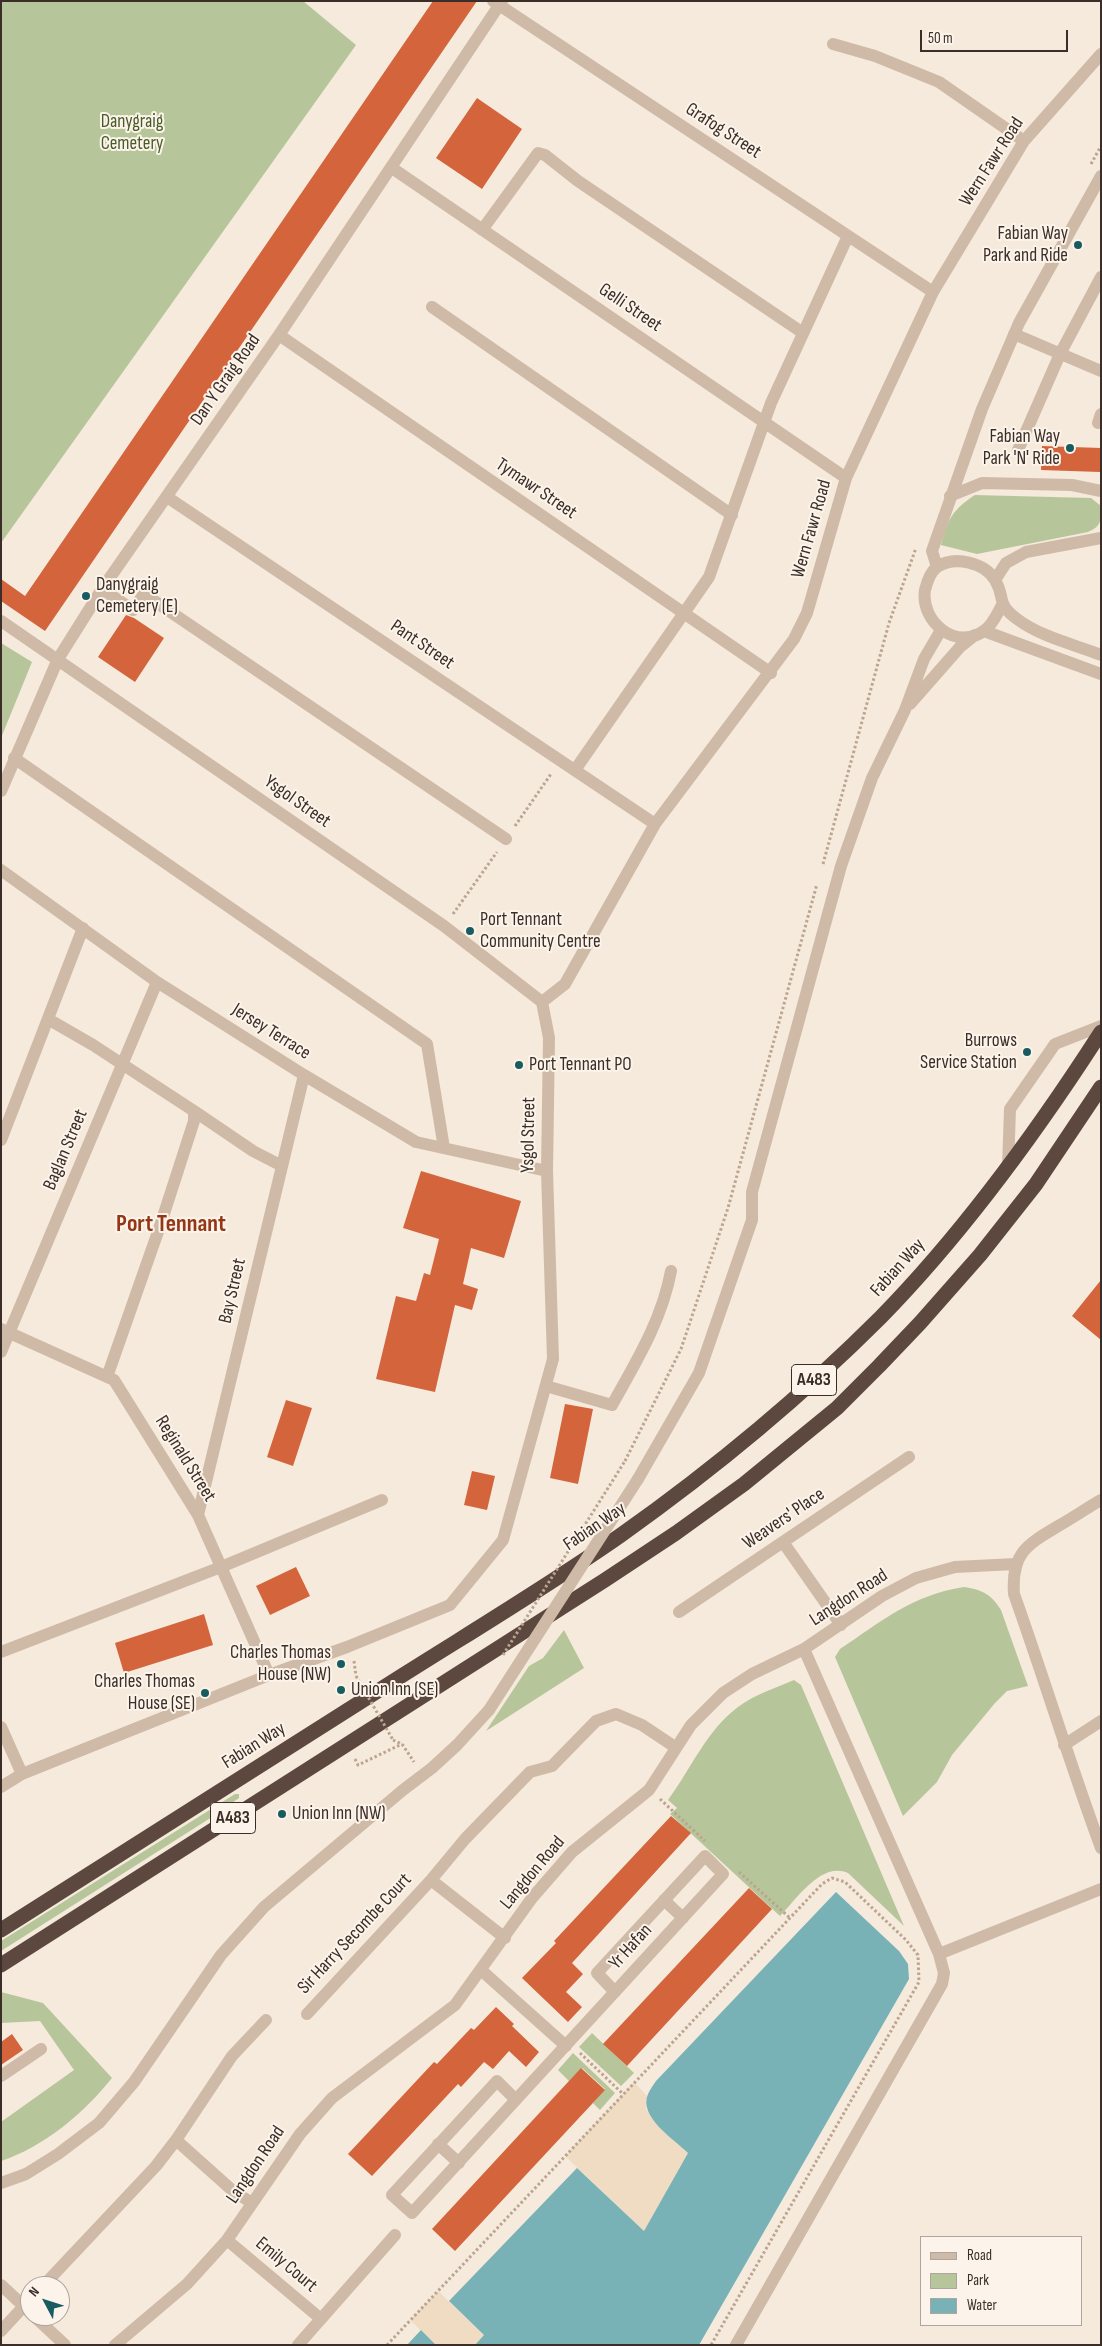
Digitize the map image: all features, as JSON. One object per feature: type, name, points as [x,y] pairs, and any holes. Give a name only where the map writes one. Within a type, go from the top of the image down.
[{"type":"highway","name":"Fabian Way","points":[[1,1930],[618,1538],[710,1470],[795,1398],[882,1316],[947,1243],[1008,1167],[1060,1095],[1101,1032]]},
{"type":"highway","name":"A483","points":[[1,1966],[605,1580],[676,1533],[744,1484],[837,1408],[920,1323],[980,1255],[1036,1184],[1101,1087]]},
{"type":"street","name":"Dan Y Graig Road","points":[[1,791],[58,659],[102,589],[279,335],[392,168],[498,3]]},
{"type":"street","name":"Grafog Street","points":[[498,3],[932,292]]},
{"type":"street","points":[[833,44],[875,56],[939,82],[1024,141]]},
{"type":"street","name":"Wern Fawr Road","points":[[542,1002],[565,984],[655,824],[771,673],[794,639],[807,613],[846,478],[932,292],[1024,141],[1101,54]]},
{"type":"street","points":[[482,230],[538,153],[545,155],[592,190],[803,333]]},
{"type":"street","name":"Gelli Street","points":[[392,168],[846,478]]},
{"type":"street","points":[[937,568],[932,551],[982,409],[1014,334],[1101,176]]},
{"type":"street","points":[[575,770],[709,577],[771,403],[848,236]]},
{"type":"street","points":[[1018,450],[1060,354],[1101,277]]},
{"type":"street","points":[[432,307],[732,515]]},
{"type":"street","points":[[1014,334],[1101,371]]},
{"type":"street","name":"Tymawr Street","points":[[279,335],[771,673]]},
{"type":"street","points":[[950,496],[982,483],[1072,485],[1101,491]]},
{"type":"street","name":"Pant Street","points":[[167,497],[655,824]]},
{"type":"street","points":[[995,580],[1006,563],[1026,552],[1101,538]]},
{"type":"street","points":[[1101,655],[1032,629],[1002,605],[995,580],[980,567],[966,562],[952,562],[937,568],[927,581],[924,602],[928,615],[941,630],[963,637],[979,633],[1101,674]]},
{"type":"street","points":[[102,589],[133,610],[144,594],[506,839]]},
{"type":"street","points":[[905,710],[960,647],[993,622],[1002,605]]},
{"type":"street","name":"Ysgol Street","points":[[1,621],[444,926],[542,1002],[549,1038],[547,1171],[553,1359],[503,1540],[450,1606],[347,1647],[269,1675]]},
{"type":"street","points":[[1,2183],[26,2174],[58,2154],[99,2123],[134,2082],[221,1955],[264,1907],[432,1768],[457,1745],[489,1710],[638,1479],[699,1373],[752,1220],[752,1192],[841,866],[872,778],[905,710],[924,659],[941,630]]},
{"type":"street","points":[[14,758],[427,1044],[444,1148]]},
{"type":"street","name":"Jersey Terrace","points":[[1,870],[157,982],[304,1075],[416,1142],[547,1171]]},
{"type":"street","points":[[1,1140],[83,928]]},
{"type":"street","name":"Baglan Street","points":[[1,1352],[6,1330],[157,982]]},
{"type":"street","points":[[48,1019],[78,1035],[253,1151],[282,1166]]},
{"type":"street","points":[[1008,1167],[1010,1109],[1055,1044],[1101,1026]]},
{"type":"street","name":"Bay Street","points":[[198,1515],[304,1075]]},
{"type":"street","points":[[107,1377],[160,1226],[194,1121],[194,1112]]},
{"type":"street","points":[[546,1386],[612,1405],[653,1329],[662,1307],[671,1271]]},
{"type":"street","name":"Reginald Street","points":[[6,1330],[114,1380],[198,1515],[269,1675]]},
{"type":"street","name":"Weavers' Place","points":[[679,1612],[909,1457]]},
{"type":"street","points":[[1,1652],[221,1566],[382,1500]]},
{"type":"street","points":[[1101,1500],[1024,1548],[1015,1564],[1014,1594],[1042,1673],[1064,1745],[1101,1848]]},
{"type":"street","points":[[783,1542],[841,1625]]},
{"type":"street","name":"Langdon Road","points":[[115,2345],[187,2284],[228,2240],[300,2134],[332,2098],[455,2006],[532,1898],[572,1852],[649,1790],[691,1725],[723,1693],[752,1674],[804,1649],[882,1596],[916,1578],[956,1567],[1015,1564]]},
{"type":"street","points":[[736,2345],[942,1984],[944,1973],[939,1954],[804,1649]]},
{"type":"street","points":[[1,1787],[22,1774],[269,1675]]},
{"type":"street","name":"Sir Harry Secombe Court","points":[[307,2014],[431,1880],[465,1839],[530,1772],[552,1766],[596,1721],[616,1714],[642,1725],[675,1747]]},
{"type":"street","points":[[1064,1745],[1101,1721]]},
{"type":"street","points":[[1,1726],[22,1774]]},
{"type":"street","name":"Yr Hafan","points":[[438,2144],[392,2195],[412,2214],[723,1874],[705,1856],[664,1900]]},
{"type":"street","name":"Sir Harry Secombe Court","points":[[431,1880],[505,1938]]},
{"type":"street","points":[[939,1954],[1101,1889]]},
{"type":"street","points":[[615,1992],[597,1973],[664,1900],[683,1918]]},
{"type":"street","points":[[482,1970],[568,2044]]},
{"type":"street","points":[[52,2276],[156,2166],[176,2140],[232,2056],[266,2020]]},
{"type":"street","points":[[1,2076],[41,2049]]},
{"type":"street","points":[[459,2163],[438,2144],[497,2082],[516,2100]]},
{"type":"street","points":[[176,2140],[233,2191],[252,2204]]},
{"type":"street","name":"Emily Court","points":[[298,2345],[395,2235]]},
{"type":"street","name":"Emily Court","points":[[228,2240],[321,2319]]},
{"type":"street","points":[[1,2285],[20,2303]]},
{"type":"street","points":[[1,2331],[20,2315]]},
{"type":"street","points":[[45,2326],[65,2345]]},
{"type":"path","points":[[501,1659],[625,1461]]},
{"type":"path","points":[[356,1676],[393,1740],[402,1744],[416,1765]]},
{"type":"path","points":[[355,1759],[358,1765],[402,1744]]},
{"type":"path","points":[[387,2345],[822,1884],[832,1878],[844,1882],[906,1940],[918,1955],[919,1982],[711,2345]]},
{"type":"path","points":[[568,2044],[623,2094]]},
{"type":"green space","name":"Danygraig Cemetery","points":[[1,1],[303,1],[356,45],[1,543]]},
{"type":"green space","points":[[975,495],[1091,498],[1101,506],[1101,519],[1096,527],[1088,532],[977,554],[941,545],[949,522],[956,510]]},
{"type":"green space","points":[[1,643],[32,662],[1,738]]},
{"type":"green space","points":[[964,1587],[986,1594],[994,1600],[1001,1610],[1028,1686],[1007,1691],[995,1703],[952,1755],[937,1782],[903,1816],[835,1657],[840,1649],[898,1610],[929,1596]]},
{"type":"green space","points":[[564,1630],[584,1668],[486,1731],[529,1666],[543,1658]]},
{"type":"green space","points":[[794,1680],[801,1685],[904,1926],[848,1873],[838,1871],[828,1872],[819,1877],[801,1892],[780,1916],[670,1814],[677,1808],[668,1800],[717,1727],[744,1703]]},
{"type":"green space","points":[[235,1794],[239,1794],[239,1798],[212,1817],[1,1951],[1,1941]]},
{"type":"green space","points":[[1,1992],[43,2003],[112,2078],[89,2104],[48,2138],[17,2155],[1,2161],[1,2122],[74,2070],[40,2021],[1,2023]]},
{"type":"green space","points":[[592,2033],[634,2073],[621,2086],[579,2047]]},
{"type":"green space","points":[[573,2053],[615,2093],[600,2110],[593,2103],[605,2089],[582,2068],[569,2081],[558,2070]]},
{"type":"shaded area","points":[[634,2082],[647,2096],[646,2109],[653,2119],[688,2153],[644,2231],[565,2156]]},
{"type":"shaded area","points":[[438,2291],[484,2335],[475,2345],[436,2345],[410,2320]]},
{"type":"water","points":[[836,1892],[899,1951],[908,1964],[909,1979],[699,2345],[475,2345],[484,2335],[449,2301],[577,2168],[644,2231],[688,2153],[659,2127],[653,2119],[646,2103],[648,2094],[656,2081]]},
{"type":"water","points":[[421,2330],[436,2345],[407,2345]]},
{"type":"building","points":[[433,1],[477,1],[45,631],[1,601],[1,579],[25,596]]},
{"type":"building","points":[[477,98],[522,129],[482,189],[436,158]]},
{"type":"building","points":[[1042,446],[1101,448],[1100,472],[1041,470]]},
{"type":"building","points":[[126,615],[134,618],[164,638],[135,682],[98,657]]},
{"type":"building","points":[[421,1171],[521,1201],[504,1258],[471,1248],[463,1284],[478,1289],[472,1310],[455,1305],[435,1392],[376,1379],[396,1296],[416,1301],[424,1273],[430,1275],[439,1239],[403,1228]]},
{"type":"building","points":[[1101,1280],[1101,1340],[1072,1316]]},
{"type":"building","points":[[286,1400],[312,1408],[293,1466],[267,1457]]},
{"type":"building","points":[[565,1404],[593,1409],[578,1484],[550,1478]]},
{"type":"building","points":[[472,1471],[495,1476],[487,1510],[464,1505]]},
{"type":"building","points":[[296,1567],[310,1596],[270,1615],[256,1586]]},
{"type":"building","points":[[204,1614],[213,1645],[124,1673],[115,1643]]},
{"type":"building","points":[[671,1816],[691,1833],[572,1963],[583,1974],[566,1992],[582,2007],[568,2022],[522,1978]]},
{"type":"building","points":[[749,1888],[772,1909],[627,2066],[603,2044]]},
{"type":"building","points":[[496,2007],[514,2024],[512,2026],[539,2052],[526,2067],[509,2051],[493,2069],[484,2062],[461,2087],[458,2084],[372,2176],[348,2154],[434,2062],[437,2064],[471,2028],[474,2030]]},
{"type":"building","points":[[12,2034],[23,2050],[1,2065],[1,2042]]},
{"type":"building","points":[[581,2068],[605,2090],[455,2251],[432,2229]]},
{"type":"place","name":"Fabian Way Park and Ride","points":[[1078,245]]},
{"type":"place","name":"Fabian Way Park 'N' Ride","points":[[1070,448]]},
{"type":"place","name":"Danygraig Cemetery (E)","points":[[86,596]]},
{"type":"place","name":"Port Tennant Community Centre","points":[[470,931]]},
{"type":"place","name":"Burrows Service Station","points":[[1027,1052]]},
{"type":"place","name":"Port Tennant PO","points":[[519,1065]]},
{"type":"place","name":"Charles Thomas House (NW)","points":[[341,1664]]},
{"type":"place","name":"Union Inn (SE)","points":[[341,1690]]},
{"type":"place","name":"Charles Thomas House (SE)","points":[[205,1693]]},
{"type":"place","name":"Union Inn (NW)","points":[[282,1814]]},
{"type":"district","name":"Port Tennant","points":[[171,1225]]}]
